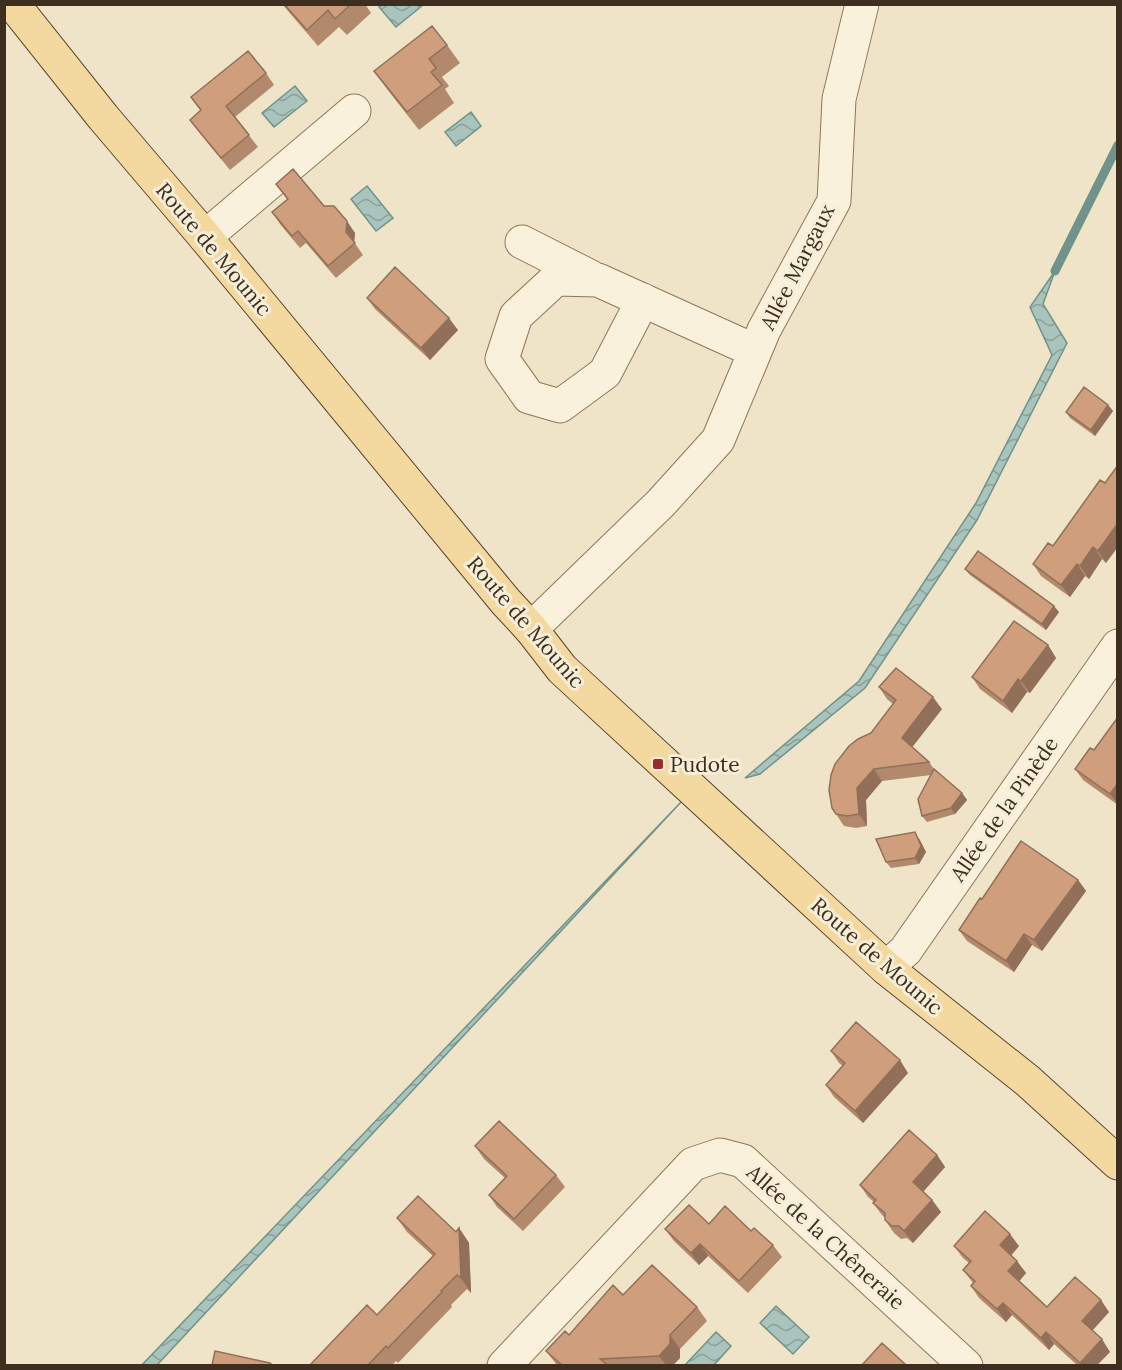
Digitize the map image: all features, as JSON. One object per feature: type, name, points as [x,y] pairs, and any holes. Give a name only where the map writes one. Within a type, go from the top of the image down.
[{"type":"main road","name":"Route de Mounic","points":[[13,4],[103,117],[562,669],[886,968],[1028,1081],[1118,1162]]},
{"type":"street","name":"Allée Margaux","points":[[531,629],[661,502],[718,440],[764,330],[834,201],[839,99],[862,4]]},
{"type":"street","points":[[205,237],[354,111]]},
{"type":"street","points":[[522,242],[598,280]]},
{"type":"street","name":"Allée Margaux","points":[[643,300],[605,373],[560,406],[530,397],[502,359],[516,316],[556,279],[598,280],[643,300],[755,351]]},
{"type":"street","name":"Allée de la Pinède","points":[[886,968],[906,950],[1118,646]]},
{"type":"street","name":"Allée de la Chêneraie","points":[[504,1365],[693,1164],[720,1155],[743,1161],[966,1365]]},
{"type":"water","points":[[382,5],[423,5],[396,27],[379,7]]},
{"type":"water","points":[[295,86],[307,101],[274,127],[262,113]]},
{"type":"water","points":[[471,112],[481,126],[456,146],[445,132]]},
{"type":"water","points":[[367,186],[393,218],[376,231],[351,199]]},
{"type":"water","points":[[1055,271],[1043,304],[1067,343],[977,520],[865,688],[760,774],[745,778],[859,681],[976,503],[1052,355],[1030,307]]},
{"type":"water","points":[[682,801],[157,1365],[141,1366]]},
{"type":"water","points":[[776,1306],[809,1337],[793,1354],[760,1323]]},
{"type":"water","points":[[716,1332],[731,1346],[714,1365],[685,1365]]},
{"type":"building","points":[[284,4],[351,4],[335,19],[328,10],[307,30]]},
{"type":"building","points":[[432,26],[447,45],[429,59],[436,68],[431,72],[442,85],[407,112],[374,71]]},
{"type":"building","points":[[248,51],[266,73],[226,106],[249,135],[221,158],[190,120],[201,110],[191,97]]},
{"type":"building","points":[[293,169],[324,206],[334,206],[347,221],[346,232],[355,243],[328,266],[298,231],[292,236],[272,212],[288,199],[276,184]]},
{"type":"building","points":[[395,267],[449,318],[421,348],[367,298]]},
{"type":"building","points":[[1084,387],[1108,405],[1091,430],[1066,412]]},
{"type":"building","points":[[1118,465],[1118,523],[1098,551],[1093,547],[1080,566],[1077,564],[1061,585],[1033,564],[1048,543],[1053,546],[1100,480],[1105,483]]},
{"type":"building","points":[[978,551],[1054,606],[1042,624],[965,569]]},
{"type":"building","points":[[1014,621],[1048,645],[1021,681],[1018,679],[1003,701],[972,677]]},
{"type":"building","points":[[896,668],[933,697],[902,738],[929,762],[874,769],[857,788],[859,814],[847,816],[836,814],[832,808],[829,790],[835,764],[849,746],[871,733],[896,700],[879,687]]},
{"type":"building","points":[[1118,717],[1118,783],[1110,794],[1075,769],[1090,748],[1094,750]]},
{"type":"building","points":[[934,769],[962,793],[951,808],[922,816],[918,799]]},
{"type":"building","points":[[915,832],[921,846],[915,858],[886,862],[876,839]]},
{"type":"building","points":[[1021,841],[1078,880],[1034,940],[1024,934],[1006,961],[959,930]]},
{"type":"building","points":[[856,1022],[900,1060],[855,1111],[826,1085],[845,1063],[831,1051]]},
{"type":"building","points":[[499,1121],[556,1175],[514,1219],[489,1195],[507,1176],[475,1146]]},
{"type":"building","points":[[909,1130],[937,1155],[913,1182],[932,1200],[904,1231],[899,1226],[892,1226],[885,1220],[885,1213],[873,1203],[876,1200],[860,1185]]},
{"type":"building","points":[[418,1196],[456,1232],[459,1228],[461,1278],[457,1275],[388,1348],[386,1346],[368,1365],[310,1365],[367,1305],[377,1315],[435,1254],[397,1218]]},
{"type":"building","points":[[689,1205],[709,1224],[725,1206],[751,1231],[754,1228],[773,1245],[739,1281],[700,1244],[691,1253],[665,1229]]},
{"type":"building","points":[[985,1211],[1010,1234],[1000,1245],[1017,1261],[1008,1271],[1047,1307],[1075,1277],[1101,1300],[1082,1321],[1102,1339],[1080,1363],[1046,1332],[1041,1338],[1003,1303],[997,1309],[971,1286],[975,1281],[963,1270],[971,1261],[954,1246]]},
{"type":"building","points":[[652,1265],[697,1307],[670,1335],[670,1344],[659,1356],[600,1359],[607,1365],[562,1365],[546,1351],[565,1331],[569,1335],[613,1285],[623,1295]]},
{"type":"building","points":[[882,1343],[906,1365],[862,1365]]},
{"type":"building","points":[[215,1351],[270,1363],[272,1365],[212,1365]]},
{"type":"waterway","points":[[1055,271],[1118,145]]},
{"type":"place","name":"Pudote","points":[[658,764]]}]
